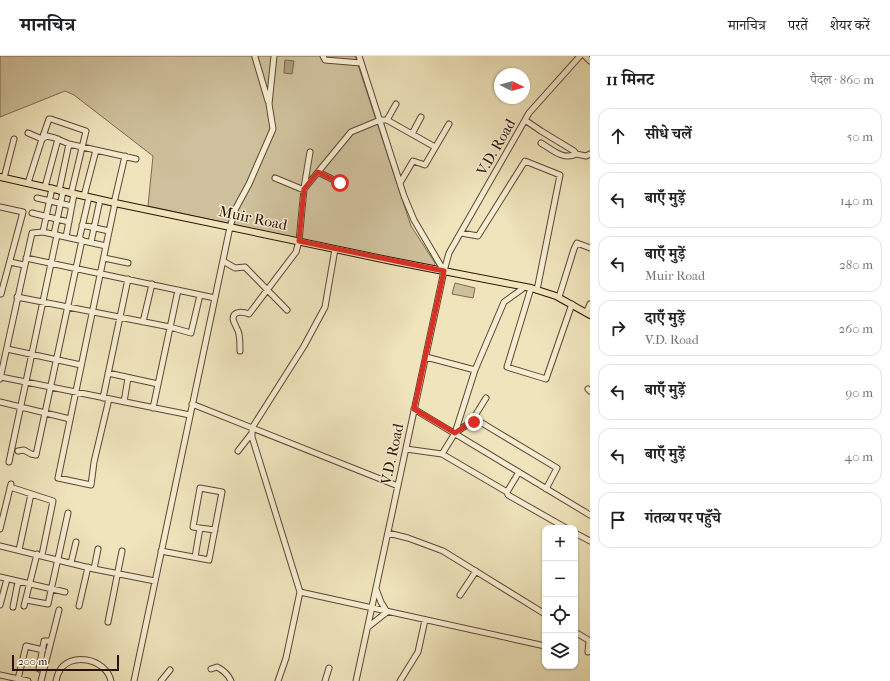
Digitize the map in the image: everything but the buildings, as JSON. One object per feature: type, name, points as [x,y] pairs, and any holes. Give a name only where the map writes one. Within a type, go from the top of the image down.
[{"type":"main road","name":"Muir Road","points":[[2,178],[335,249],[531,288],[559,298],[588,314]]},
{"type":"street","points":[[269,104],[274,56]]},
{"type":"street","points":[[323,56],[326,60],[361,62]]},
{"type":"street","points":[[359,56],[400,183],[414,220],[444,271]]},
{"type":"street","name":"V.D. Road","points":[[356,681],[449,253],[529,113],[580,56]]},
{"type":"street","points":[[585,56],[590,61]]},
{"type":"street","points":[[134,681],[230,227],[236,208],[249,184],[274,129],[269,104],[255,58]]},
{"type":"street","points":[[388,120],[396,104]]},
{"type":"street","points":[[412,134],[421,117]]},
{"type":"street","points":[[28,183],[49,119],[86,131],[66,237]]},
{"type":"street","points":[[304,189],[351,132],[380,120],[388,120],[436,147]]},
{"type":"street","points":[[525,120],[574,151],[576,154]]},
{"type":"street","points":[[400,183],[413,161],[425,165],[449,124]]},
{"type":"street","points":[[28,134],[42,139],[47,136],[69,144],[136,159]]},
{"type":"street","points":[[2,178],[14,139]]},
{"type":"street","points":[[43,232],[49,201],[48,188],[58,139]]},
{"type":"street","points":[[540,143],[561,155],[568,156],[576,154],[586,156],[590,154]]},
{"type":"street","points":[[9,462],[51,263],[69,144]]},
{"type":"street","points":[[18,451],[24,450],[36,455],[76,268],[86,197],[96,150]]},
{"type":"street","points":[[240,351],[239,334],[233,319],[234,316],[238,312],[249,314],[296,252],[299,241],[304,189],[310,152]]},
{"type":"street","points":[[109,399],[94,462],[91,485],[58,478],[77,392],[81,365],[101,274],[124,156]]},
{"type":"street","points":[[461,233],[478,236],[525,161],[560,175],[531,288],[507,367],[546,380],[572,304]]},
{"type":"street","points":[[318,172],[340,183]]},
{"type":"street","points":[[275,178],[304,189]]},
{"type":"street","points":[[37,198],[72,206]]},
{"type":"street","points":[[90,242],[100,200]]},
{"type":"street","points":[[0,207],[22,212],[2,294]]},
{"type":"street","points":[[32,213],[69,222]]},
{"type":"street","points":[[82,225],[109,232]]},
{"type":"street","points":[[106,246],[43,232],[32,233],[0,378],[51,386],[190,415]]},
{"type":"street","points":[[559,298],[577,243],[590,248]]},
{"type":"street","points":[[238,451],[304,346],[325,308],[335,249]]},
{"type":"street","points":[[26,258],[215,298]]},
{"type":"street","points":[[104,258],[128,263]]},
{"type":"street","points":[[223,261],[235,268],[245,267],[286,310]]},
{"type":"street","points":[[10,262],[24,265]]},
{"type":"street","points":[[103,398],[128,279]]},
{"type":"street","points":[[143,322],[152,284]]},
{"type":"street","points":[[442,454],[455,433],[475,370],[504,302],[531,288]]},
{"type":"street","points":[[153,408],[178,290]]},
{"type":"street","points":[[17,297],[170,327],[191,333],[200,295]]},
{"type":"street","points":[[588,314],[590,304]]},
{"type":"street","points":[[6,349],[81,365]]},
{"type":"street","points":[[426,357],[475,370]]},
{"type":"street","points":[[108,373],[158,384]]},
{"type":"street","points":[[124,402],[128,378]]},
{"type":"street","points":[[455,433],[471,422],[486,398]]},
{"type":"street","points":[[0,402],[70,419]]},
{"type":"street","points":[[192,404],[252,430],[398,486]]},
{"type":"street","points":[[414,409],[590,515]]},
{"type":"street","points":[[471,422],[482,423],[557,468],[546,489]]},
{"type":"street","points":[[252,430],[252,437],[300,592],[286,658],[278,681]]},
{"type":"street","points":[[406,449],[442,454],[506,492],[508,496],[561,525]]},
{"type":"street","points":[[506,492],[519,472]]},
{"type":"street","points":[[0,529],[10,485],[53,501],[24,606]]},
{"type":"street","points":[[161,551],[209,560],[215,530],[222,492],[200,488],[193,527],[215,530]]},
{"type":"street","points":[[19,550],[32,494]]},
{"type":"street","points":[[26,600],[48,604],[68,513]]},
{"type":"street","points":[[195,557],[200,528]]},
{"type":"street","points":[[388,533],[408,538],[442,551],[542,612]]},
{"type":"street","points":[[578,535],[590,541]]},
{"type":"street","points":[[71,563],[76,542]]},
{"type":"street","points":[[0,546],[94,569],[155,581]]},
{"type":"street","points":[[94,569],[98,549]]},
{"type":"street","points":[[108,622],[122,551]]},
{"type":"street","points":[[79,606],[88,567]]},
{"type":"street","points":[[460,594],[476,571]]},
{"type":"street","points":[[0,577],[64,592]]},
{"type":"street","points":[[0,605],[6,579]]},
{"type":"street","points":[[13,607],[18,582]]},
{"type":"street","points":[[376,590],[387,612]]},
{"type":"street","points":[[300,592],[542,645]]},
{"type":"street","points":[[41,681],[59,610]]},
{"type":"street","points":[[367,628],[387,612]]},
{"type":"street","points":[[400,681],[418,652],[425,620]]},
{"type":"street","points":[[577,633],[589,641],[588,652]]},
{"type":"street","points":[[39,669],[44,641],[50,641]]},
{"type":"street","points":[[18,679],[26,646],[42,650]]},
{"type":"street","points":[[56,681],[62,667],[74,660],[96,662],[108,673],[111,681]]},
{"type":"street","points":[[211,669],[216,667],[221,669],[228,674],[231,681]]},
{"type":"street","points":[[324,681],[329,668]]},
{"type":"street","points":[[161,681],[170,670]]},
{"type":"street","points":[[0,675],[28,681]]},
{"type":"shaded area","points":[[0,56],[355,56],[411,226],[435,263],[434,268],[148,206],[153,156],[74,95],[65,91],[0,117]]},
{"type":"shaded area","points":[[285,60],[294,61],[292,74],[284,73]]},
{"type":"shaded area","points":[[455,283],[475,288],[473,298],[452,294]]},
{"type":"route","points":[[340,183],[318,172],[304,189],[299,241],[444,271],[414,409],[455,433],[471,422],[474,422]]}]
